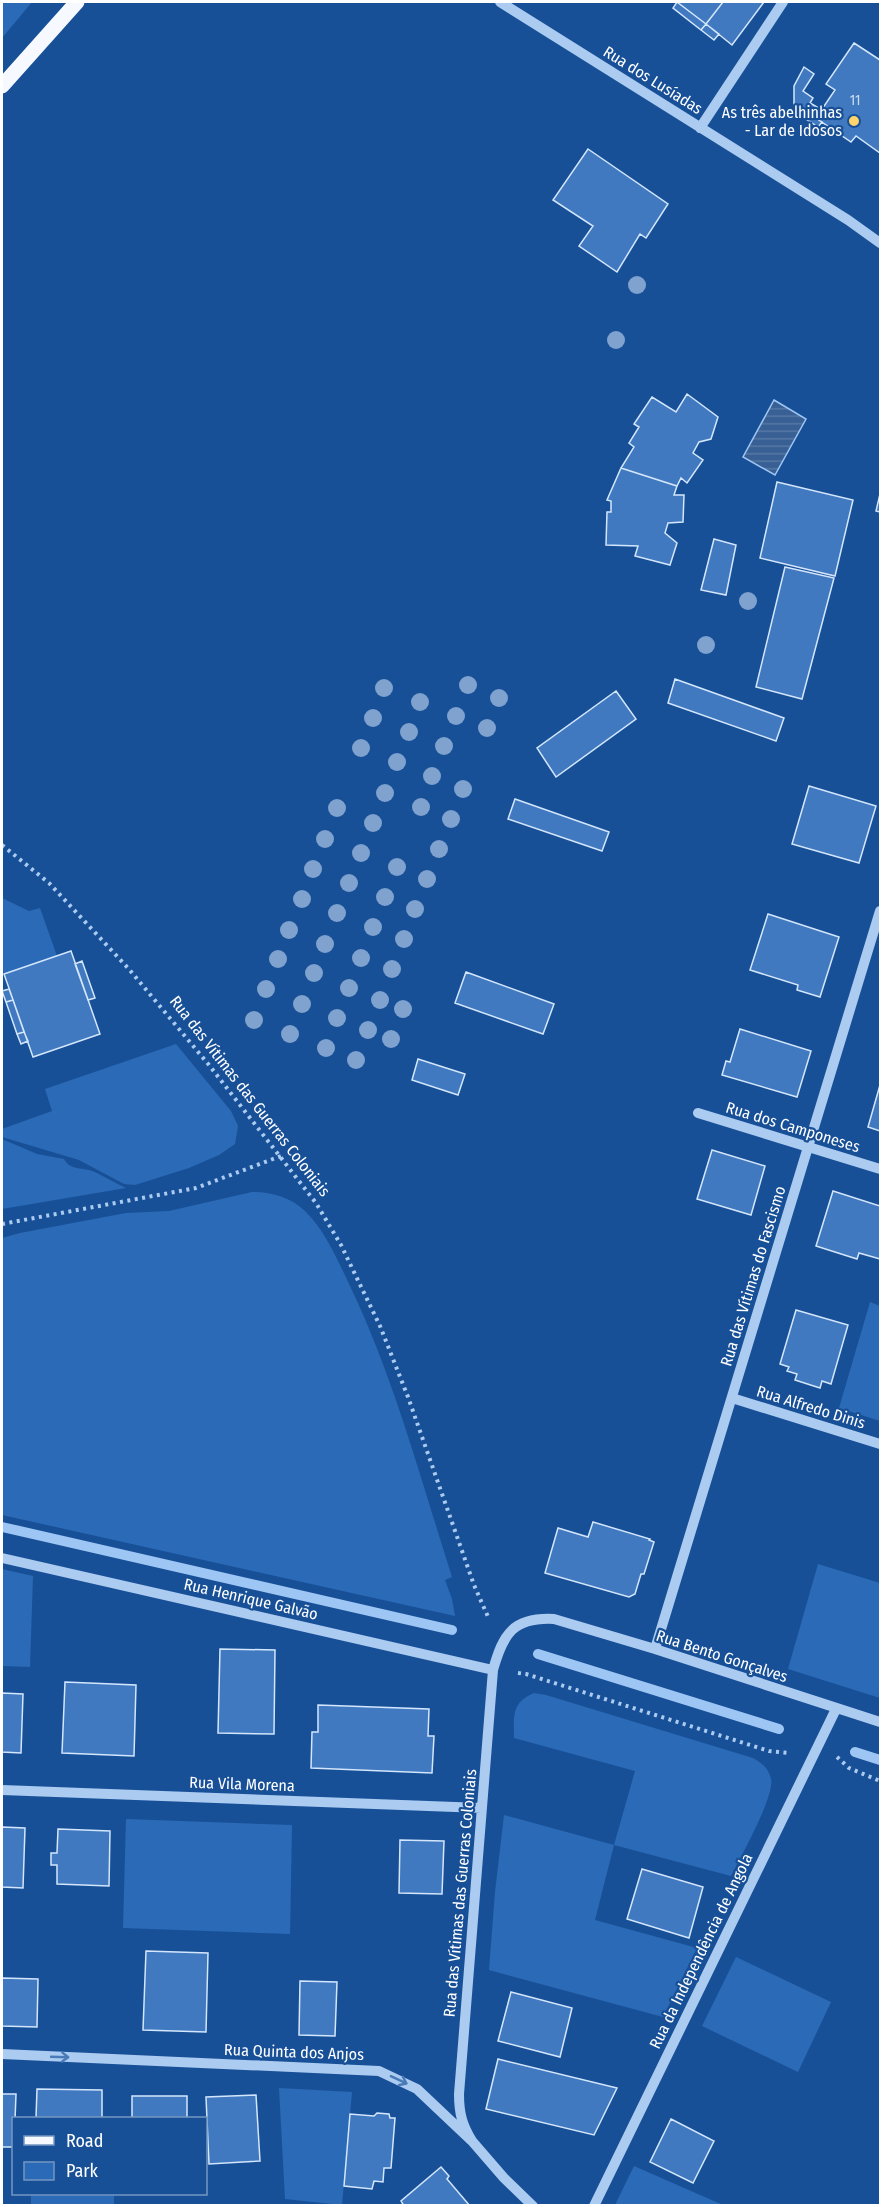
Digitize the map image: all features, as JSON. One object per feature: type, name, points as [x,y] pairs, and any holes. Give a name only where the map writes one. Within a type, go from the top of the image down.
[{"type":"main road","points":[[2,86],[77,2]]},
{"type":"street","name":"Rua dos Lusíadas","points":[[500,2],[848,220],[880,243]]},
{"type":"street","points":[[700,128],[783,2]]},
{"type":"street","name":"Rua das Vítimas do Fascismo","points":[[655,1649],[880,911]]},
{"type":"street","name":"Rua dos Camponeses","points":[[698,1113],[880,1169]]},
{"type":"street","name":"Rua Alfredo Dinis","points":[[732,1398],[880,1444]]},
{"type":"street","name":"Rua Henrique Galvão","points":[[2,1558],[124,1584],[493,1671]]},
{"type":"street","name":"Rua das Vítimas das Guerras Coloniais","points":[[472,2141],[462,2126],[459,2094],[493,1671],[500,1646],[508,1632],[523,1623],[539,1619],[554,1619]]},
{"type":"street","name":"Rua Bento Gonçalves","points":[[554,1619],[655,1649],[880,1722]]},
{"type":"street","name":"Rua da Independência de Angola","points":[[594,2205],[836,1709]]},
{"type":"street","name":"Rua Vila Morena","points":[[2,1790],[482,1808]]},
{"type":"street","name":"Rua Quinta dos Anjos","points":[[2,2054],[379,2071],[417,2089],[472,2141],[504,2178],[533,2205]]},
{"type":"path","name":"Rua das Vítimas das Guerras Coloniais","points":[[2,845],[49,883],[104,940],[169,1015],[316,1203],[341,1245],[380,1326],[408,1397],[474,1585],[500,1646]]},
{"type":"path","points":[[2,1224],[196,1188],[281,1156]]},
{"type":"path","points":[[493,1671],[526,1674],[769,1751],[801,1753],[823,1734],[835,1754],[849,1768],[880,1781]]},
{"type":"green space","points":[[2,2],[32,2],[2,38]]},
{"type":"green space","points":[[2,898],[29,911],[40,908],[57,956],[4,974],[2,967]]},
{"type":"green space","points":[[176,1044],[231,1111],[238,1126],[235,1144],[219,1155],[189,1168],[135,1185],[124,1184],[79,1160],[2,1137],[2,1129],[52,1111],[45,1089]]},
{"type":"green space","points":[[2,1139],[37,1154],[64,1159],[74,1167],[91,1170],[126,1188],[2,1209]]},
{"type":"green space","points":[[252,1192],[281,1196],[306,1212],[320,1228],[341,1267],[366,1321],[406,1430],[452,1577],[445,1580],[455,1616],[2,1515],[2,1238],[126,1213],[169,1211]]},
{"type":"green space","points":[[870,1302],[880,1306],[880,1421],[839,1408]]},
{"type":"green space","points":[[818,1564],[880,1583],[880,1698],[788,1669]]},
{"type":"green space","points":[[2,1569],[33,1576],[30,1667],[2,1666]]},
{"type":"green space","points":[[534,1693],[753,1758],[762,1764],[769,1772],[771,1779],[768,1799],[731,1876],[614,1845],[635,1771],[514,1738],[515,1711],[521,1701]]},
{"type":"green space","points":[[504,1815],[614,1845],[595,1920],[697,1948],[663,2017],[489,1970]]},
{"type":"green space","points":[[126,1819],[292,1825],[290,1934],[123,1928]]},
{"type":"green space","points":[[736,1957],[831,2002],[798,2072],[702,2026]]},
{"type":"green space","points":[[279,2088],[352,2092],[342,2205],[285,2199]]},
{"type":"green space","points":[[634,2166],[723,2205],[615,2205]]},
{"type":"green space","points":[[31,2195],[114,2195],[114,2205],[31,2205]]},
{"type":"shaded area","points":[[774,400],[806,419],[775,475],[743,457]]},
{"type":"building","points":[[677,2],[723,2],[706,24]]},
{"type":"building","points":[[677,2],[706,24],[701,30],[673,8]]},
{"type":"building","points":[[723,2],[764,2],[732,45],[706,24]]},
{"type":"building","points":[[706,24],[719,34],[714,40],[701,30]]},
{"type":"building","points":[[854,43],[880,60],[880,153],[856,136],[851,142],[816,118],[835,90],[826,84]]},
{"type":"building","points":[[804,67],[814,74],[803,91],[813,98],[810,103],[822,110],[816,118],[822,122],[818,127],[794,111],[794,86]]},
{"type":"building","points":[[588,149],[668,204],[646,238],[640,234],[617,272],[579,246],[593,226],[553,200]]},
{"type":"building","points":[[687,394],[718,417],[711,439],[699,442],[693,453],[703,460],[687,483],[681,478],[677,486],[621,468],[634,447],[629,443],[639,427],[634,424],[652,397],[676,412]]},
{"type":"building","points":[[621,468],[677,486],[674,495],[684,495],[683,522],[668,523],[665,533],[677,543],[670,565],[635,556],[638,546],[606,545],[607,512],[611,512],[611,501],[607,500]]},
{"type":"building","points":[[777,482],[853,500],[835,576],[760,558]]},
{"type":"building","points":[[880,494],[880,512],[876,511]]},
{"type":"building","points":[[714,539],[736,545],[726,595],[701,590]]},
{"type":"building","points":[[785,567],[834,578],[802,699],[756,687]]},
{"type":"building","points":[[675,679],[784,718],[776,741],[668,703]]},
{"type":"building","points":[[616,691],[636,719],[556,777],[537,748]]},
{"type":"building","points":[[809,786],[876,806],[859,863],[792,844]]},
{"type":"building","points":[[515,799],[609,832],[602,851],[508,819]]},
{"type":"building","points":[[768,914],[839,937],[820,997],[797,990],[798,985],[750,970]]},
{"type":"building","points":[[71,951],[100,1034],[33,1057],[4,974]]},
{"type":"building","points":[[82,961],[95,998],[88,1000],[75,964]]},
{"type":"building","points":[[466,972],[554,1004],[543,1034],[455,1003]]},
{"type":"building","points":[[9,989],[13,1000],[6,1002],[2,991]]},
{"type":"building","points":[[13,1000],[24,1032],[17,1034],[6,1002]]},
{"type":"building","points":[[740,1029],[811,1051],[797,1097],[722,1075],[726,1061],[730,1062]]},
{"type":"building","points":[[24,1032],[28,1041],[21,1044],[17,1034]]},
{"type":"building","points":[[418,1059],[465,1074],[458,1095],[412,1080]]},
{"type":"building","points":[[880,1085],[880,1131],[868,1127]]},
{"type":"building","points":[[712,1150],[765,1166],[751,1215],[697,1199]]},
{"type":"building","points":[[833,1191],[880,1206],[880,1259],[859,1253],[857,1259],[816,1246]]},
{"type":"building","points":[[796,1310],[848,1325],[831,1384],[822,1381],[820,1388],[795,1380],[797,1374],[787,1371],[789,1367],[780,1364]]},
{"type":"building","points":[[593,1522],[654,1542],[635,1594],[629,1597],[545,1573],[558,1528],[588,1537]]},
{"type":"building","points":[[220,1649],[275,1650],[274,1734],[218,1733]]},
{"type":"building","points":[[65,1682],[136,1685],[134,1756],[62,1753]]},
{"type":"building","points":[[2,1693],[23,1694],[21,1753],[2,1752]]},
{"type":"building","points":[[318,1705],[429,1709],[428,1736],[434,1736],[432,1773],[311,1768],[312,1732],[318,1732]]},
{"type":"building","points":[[2,1827],[25,1828],[23,1888],[2,1887]]},
{"type":"building","points":[[58,1829],[110,1831],[109,1886],[57,1884],[57,1865],[51,1865],[51,1853],[57,1853]]},
{"type":"building","points":[[400,1840],[444,1841],[442,1894],[399,1893]]},
{"type":"building","points":[[642,1869],[703,1887],[689,1938],[627,1919]]},
{"type":"building","points":[[146,1951],[208,1953],[206,2032],[143,2030]]},
{"type":"building","points":[[2,1978],[38,1979],[37,2027],[2,2026]]},
{"type":"building","points":[[300,1981],[337,1982],[335,2036],[299,2035]]},
{"type":"building","points":[[511,1992],[572,2008],[560,2057],[498,2041]]},
{"type":"building","points":[[498,2059],[617,2088],[594,2135],[486,2109]]},
{"type":"building","points":[[37,2089],[102,2090],[102,2117],[36,2117]]},
{"type":"building","points":[[2,2094],[16,2094],[15,2117],[12,2117],[12,2147],[2,2147]]},
{"type":"building","points":[[256,2095],[260,2161],[209,2164],[206,2097]]},
{"type":"building","points":[[132,2096],[187,2096],[187,2117],[132,2117]]},
{"type":"building","points":[[377,2113],[389,2114],[390,2118],[395,2118],[391,2168],[384,2168],[383,2182],[374,2181],[372,2189],[344,2186],[350,2114],[374,2116]]},
{"type":"building","points":[[671,2119],[714,2141],[693,2183],[650,2162]]},
{"type":"building","points":[[441,2167],[449,2176],[447,2179],[470,2206],[404,2206],[401,2201]]},
{"type":"waterway","points":[[2,1527],[452,1630]]},
{"type":"waterway","points":[[538,1654],[779,1729]]},
{"type":"waterway","points":[[855,1752],[880,1760]]},
{"type":"place","name":"As três abelhinhas - Lar de Idosos","points":[[854,121]]}]
